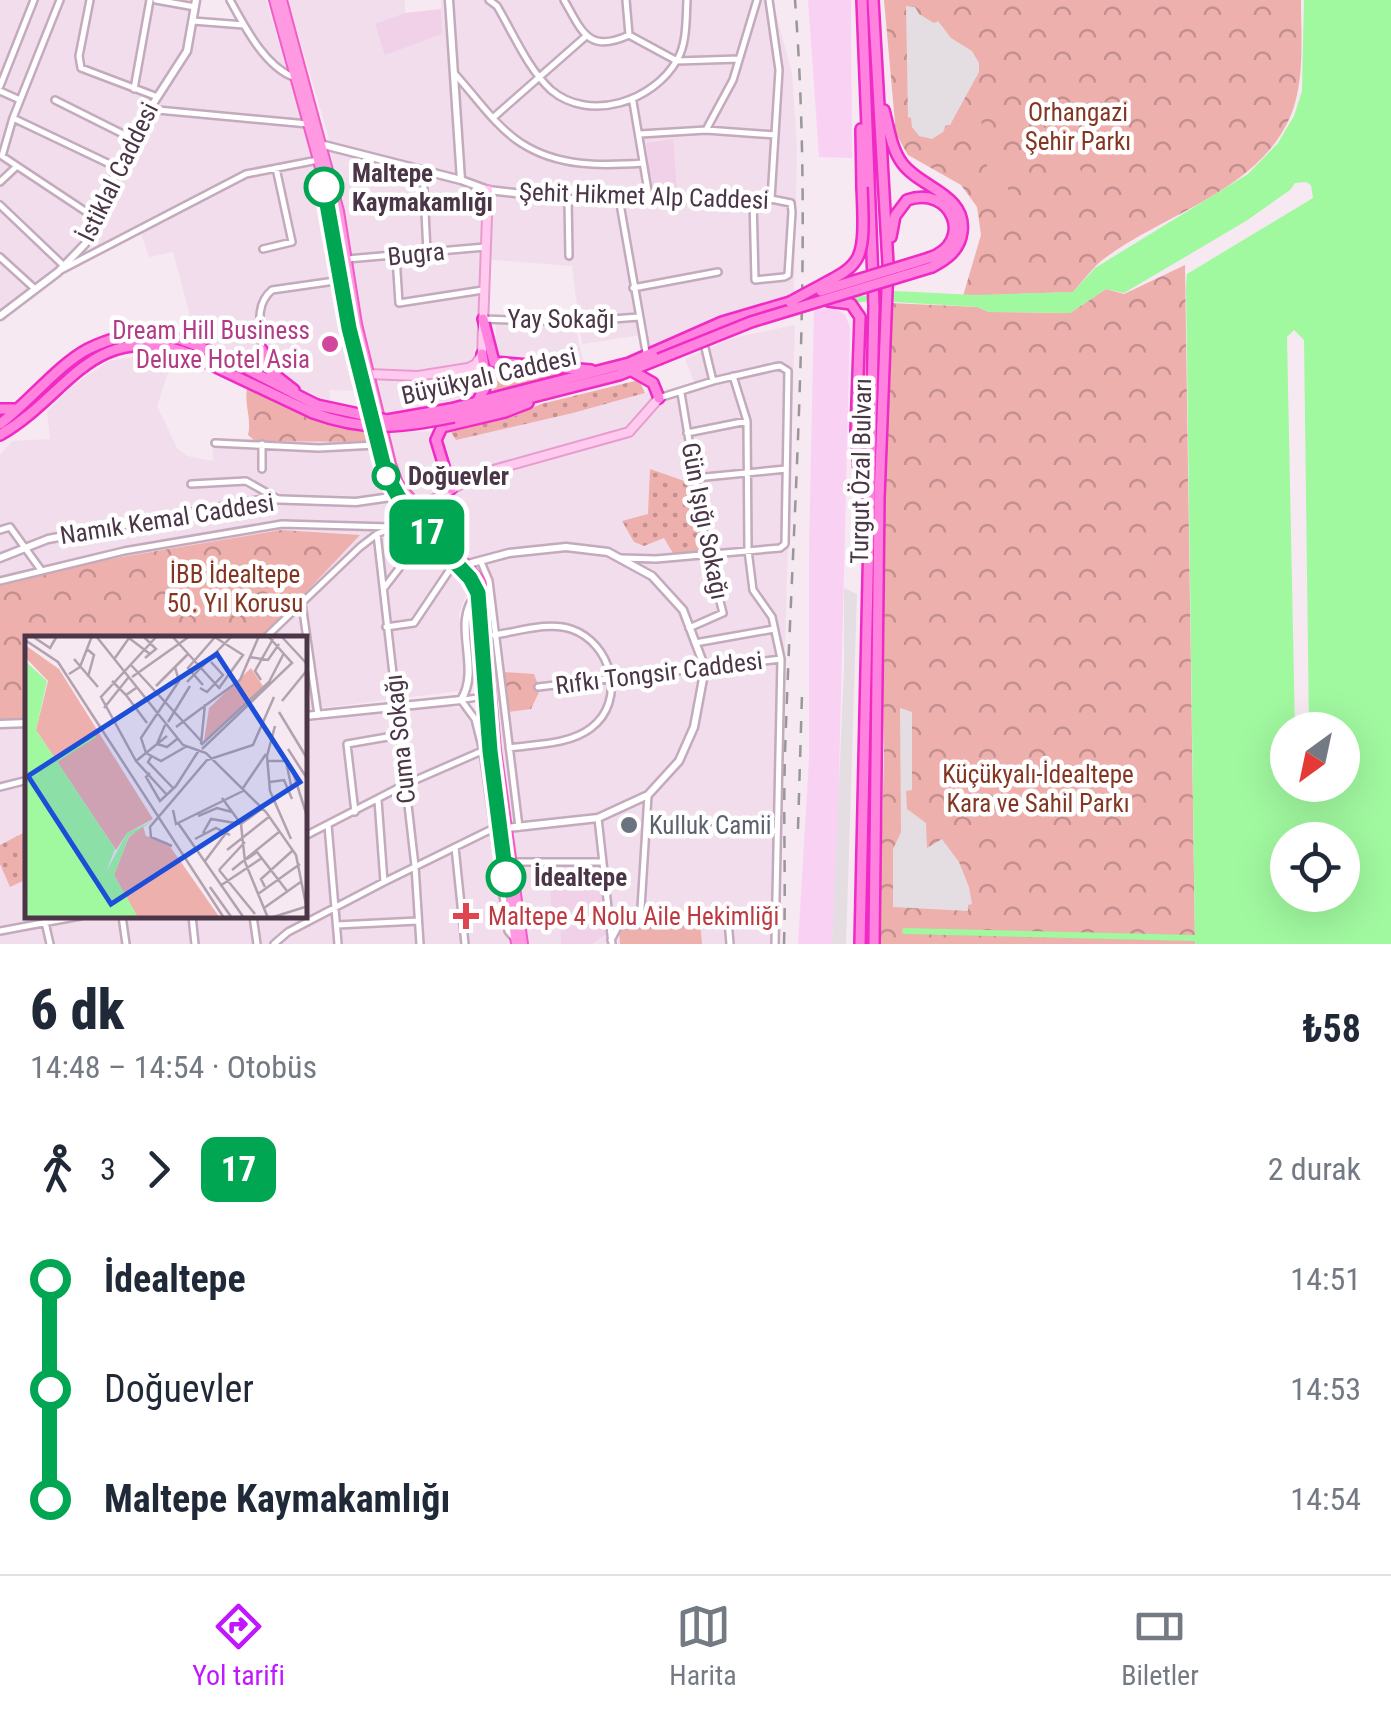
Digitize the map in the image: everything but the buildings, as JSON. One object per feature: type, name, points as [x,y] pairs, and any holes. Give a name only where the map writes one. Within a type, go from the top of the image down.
[{"type":"highway","name":"Turgut Özal Bulvarı","points":[[862,0],[873,289],[879,305],[874,944]]},
{"type":"highway","name":"Turgut Özal Bulvarı","points":[[860,944],[868,567],[879,305],[886,288],[888,264],[873,0]]},
{"type":"highway","points":[[790,302],[843,275],[859,258],[863,247],[864,61]]},
{"type":"highway","points":[[879,91],[893,146],[902,164],[948,198],[960,216],[963,230],[958,246],[948,258],[930,263]]},
{"type":"highway","points":[[888,264],[895,216],[902,205],[928,196],[940,202],[953,218],[951,242],[930,263]]},
{"type":"highway","name":"Büyükyalı Caddesi","points":[[0,435],[77,369],[106,352],[134,344],[182,351],[315,409],[386,420],[452,413],[539,396],[632,371],[722,322],[930,263]]},
{"type":"highway","name":"Büyükyalı Caddesi","points":[[452,413],[477,402],[658,354],[930,263]]},
{"type":"highway","points":[[820,302],[844,301],[858,312],[860,499],[868,567]]},
{"type":"highway","points":[[483,319],[494,362],[598,371]]},
{"type":"highway","name":"Büyükyalı Caddesi","points":[[0,424],[86,350],[127,336],[156,334],[230,364],[315,409]]},
{"type":"highway","points":[[230,364],[251,364],[262,350],[271,372],[315,409]]},
{"type":"highway","points":[[477,402],[486,390],[482,354]]},
{"type":"highway","points":[[632,371],[652,383],[659,398]]},
{"type":"highway","points":[[451,490],[436,440],[442,426],[505,412],[539,396]]},
{"type":"highway","points":[[0,409],[20,408]]},
{"type":"main road","points":[[274,0],[308,124],[318,144],[349,328],[386,475],[398,496],[468,564],[481,582],[499,829],[513,862],[518,942]]},
{"type":"main road","points":[[282,0],[347,259],[368,374],[398,483],[426,532],[456,560],[478,593],[499,829],[516,921]]},
{"type":"main road","points":[[368,374],[418,376],[476,364],[482,354],[488,190]]},
{"type":"main road","points":[[468,368],[484,371]]},
{"type":"main road","points":[[416,513],[480,474],[629,432],[659,398]]},
{"type":"street","points":[[21,100],[0,89],[34,0]]},
{"type":"street","points":[[60,0],[2,156],[97,218]]},
{"type":"street","points":[[90,0],[78,62],[81,68],[155,96]]},
{"type":"street","points":[[134,89],[153,0],[196,3]]},
{"type":"street","points":[[230,0],[244,26],[282,73],[294,78]]},
{"type":"street","points":[[449,0],[461,180]]},
{"type":"street","points":[[489,0],[500,3],[552,91],[590,106],[633,101],[677,61],[684,41],[688,0]]},
{"type":"street","points":[[564,0],[585,36],[604,44],[629,35],[677,61],[739,59]]},
{"type":"street","points":[[626,0],[629,35]]},
{"type":"street","points":[[706,130],[732,80],[756,0]]},
{"type":"street","points":[[769,0],[779,70],[771,199]]},
{"type":"street","name":"İstiklal Caddesi","points":[[0,316],[61,269],[86,244],[131,138],[187,51],[196,3]]},
{"type":"street","points":[[193,21],[244,26]]},
{"type":"street","points":[[494,117],[585,36]]},
{"type":"street","points":[[452,71],[520,142],[564,161],[595,166],[644,162]]},
{"type":"street","points":[[55,100],[131,138]]},
{"type":"street","points":[[633,101],[649,197]]},
{"type":"street","points":[[147,109],[308,124]]},
{"type":"street","points":[[13,118],[118,168]]},
{"type":"street","points":[[640,134],[706,130],[775,135]]},
{"type":"street","name":"Şehit Hikmet Alp Caddesi","points":[[318,144],[488,190],[568,199],[753,198],[791,203],[788,275],[755,280],[753,198]]},
{"type":"street","points":[[0,205],[61,269],[246,174],[318,160]]},
{"type":"street","points":[[0,182],[17,166]]},
{"type":"street","points":[[263,249],[292,242],[276,168]]},
{"type":"street","points":[[422,170],[427,253]]},
{"type":"street","points":[[619,198],[647,351],[644,357]]},
{"type":"street","points":[[568,199],[569,256]]},
{"type":"street","name":"Bugra","points":[[347,259],[485,246]]},
{"type":"street","points":[[0,257],[34,288]]},
{"type":"street","points":[[396,257],[398,303],[485,289]]},
{"type":"street","points":[[633,288],[718,272]]},
{"type":"street","points":[[262,350],[259,310],[266,294],[342,280]]},
{"type":"street","name":"Yay Sokağı","points":[[483,319],[572,322],[639,318]]},
{"type":"street","points":[[706,348],[712,381]]},
{"type":"street","points":[[618,558],[656,560],[780,548],[786,544],[788,371],[780,366],[659,398]]},
{"type":"street","points":[[734,376],[747,421],[752,590],[767,608],[781,659],[775,944]]},
{"type":"street","name":"Gün Işığı Sokağı","points":[[681,392],[708,554],[723,613],[689,628]]},
{"type":"street","points":[[688,433],[747,421]]},
{"type":"street","points":[[215,442],[319,448],[378,444]]},
{"type":"street","points":[[262,444],[262,470]]},
{"type":"street","points":[[695,478],[788,468]]},
{"type":"street","points":[[192,484],[246,480],[280,500]]},
{"type":"street","name":"Namık Kemal Caddesi","points":[[0,558],[48,539],[266,500],[356,502],[398,496]]},
{"type":"street","points":[[267,636],[377,534],[416,513]]},
{"type":"street","points":[[0,581],[124,551],[282,524],[390,528]]},
{"type":"street","points":[[0,530],[10,527],[41,570]]},
{"type":"street","points":[[383,591],[426,532]]},
{"type":"street","name":"Cuma Sokağı","points":[[377,534],[415,866],[420,944]]},
{"type":"street","points":[[274,944],[288,932],[415,866],[499,829],[598,818],[648,795],[679,761],[694,727],[705,668],[683,610],[652,576],[608,552],[566,547],[509,553],[468,564]]},
{"type":"street","points":[[386,628],[414,623],[456,560]]},
{"type":"street","points":[[481,562],[489,581],[518,827]]},
{"type":"street","points":[[461,700],[471,674],[466,610],[478,593]]},
{"type":"street","points":[[302,603],[307,636]]},
{"type":"street","points":[[494,634],[570,628],[606,660],[612,678],[606,710],[591,728],[566,739],[509,748]]},
{"type":"street","points":[[696,643],[774,629]]},
{"type":"street","points":[[308,645],[318,714]]},
{"type":"street","name":"Rıfkı Tongsir Caddesi","points":[[538,686],[781,659]]},
{"type":"street","points":[[308,716],[474,698]]},
{"type":"street","points":[[461,700],[475,719],[499,829],[508,931],[518,942]]},
{"type":"street","points":[[0,724],[25,723]]},
{"type":"street","points":[[354,812],[347,744],[400,735]]},
{"type":"street","points":[[308,834],[482,751]]},
{"type":"street","points":[[0,787],[25,781]]},
{"type":"street","points":[[640,924],[648,795]]},
{"type":"street","points":[[378,800],[384,882]]},
{"type":"street","points":[[598,818],[611,942]]},
{"type":"street","points":[[328,825],[338,944]]},
{"type":"street","points":[[646,827],[777,831]]},
{"type":"street","points":[[455,847],[465,944]]},
{"type":"street","points":[[513,862],[602,862]]},
{"type":"street","points":[[611,942],[619,925],[775,918]]},
{"type":"street","points":[[0,931],[52,919]]},
{"type":"street","points":[[122,919],[126,944]]},
{"type":"street","points":[[192,919],[195,944]]},
{"type":"street","points":[[253,919],[257,944]]},
{"type":"street","points":[[728,920],[730,944]]},
{"type":"street","points":[[337,925],[418,921]]},
{"type":"street","points":[[45,922],[50,944]]},
{"type":"shaded area","points":[[0,0],[194,0],[185,49],[127,140],[82,244],[57,271],[31,285],[0,312]]},
{"type":"shaded area","points":[[225,0],[266,0],[301,117],[361,391],[329,390],[330,403],[310,396],[262,363],[244,363],[196,339],[173,252],[149,257],[140,231],[99,253],[89,242],[126,154],[190,54],[196,18],[235,22],[236,16]]},
{"type":"shaded area","points":[[288,0],[405,0],[405,13],[375,25],[386,54],[441,34],[441,0],[772,0],[792,73],[797,148],[794,294],[717,319],[643,352],[641,335],[582,344],[572,266],[481,259],[480,311],[473,362],[480,373],[479,395],[402,414],[381,413],[361,328],[328,135]]},
{"type":"shaded area","points":[[808,0],[851,0],[852,158],[819,157]]},
{"type":"shaded area","points":[[1304,0],[1391,0],[1391,944],[1195,944],[1187,274],[1313,198],[1311,185],[1295,183],[1246,221],[1124,293],[1106,289],[1070,313],[989,312],[977,307],[894,302],[894,291],[975,295],[1073,292],[1095,268],[1248,174],[1278,143],[1294,116],[1302,91]]},
{"type":"shaded area","points":[[906,6],[915,7],[934,23],[938,21],[951,38],[972,51],[979,63],[979,72],[950,125],[932,139],[919,136],[908,117]]},
{"type":"shaded area","points":[[441,9],[442,34],[385,55],[375,24],[405,13]]},
{"type":"shaded area","points":[[673,139],[677,190],[651,191],[646,143]]},
{"type":"shaded area","points":[[834,308],[845,315],[850,327],[837,859],[832,944],[798,944],[809,759],[814,309]]},
{"type":"shaded area","points":[[496,321],[575,326],[584,364],[501,357],[496,351]]},
{"type":"shaded area","points":[[795,325],[778,944],[522,944],[485,583],[478,568],[409,491],[394,466],[386,431],[451,432],[457,439],[661,389],[665,395],[695,384],[685,359],[732,338]]},
{"type":"shaded area","points":[[164,352],[168,373],[157,406],[177,448],[187,456],[213,461],[212,438],[372,442],[379,475],[407,516],[405,520],[430,540],[469,587],[459,614],[466,684],[459,691],[308,710],[308,636],[265,636],[359,536],[86,563],[0,583],[0,455],[12,441],[50,439],[47,412],[72,386],[109,361]]},
{"type":"shaded area","points":[[844,588],[857,594],[846,944],[832,944],[844,667]]},
{"type":"shaded area","points":[[444,706],[468,713],[476,732],[509,944],[0,944],[0,729],[25,728],[25,919],[308,919],[308,722]]},
{"type":"shaded area","points":[[900,708],[912,712],[912,790],[906,791],[907,809],[926,823],[927,848],[942,839],[959,862],[969,887],[972,904],[968,911],[893,907],[893,849],[901,832]]},
{"type":"shaded area","points":[[599,867],[606,934],[592,944],[561,944],[560,922],[552,922],[549,868]]},
{"type":"green space","name":"Orhangazi Şehir Parkı","points":[[884,0],[1301,0],[1301,58],[1295,101],[1276,141],[1257,163],[1209,198],[1105,258],[1073,292],[963,296],[981,235],[977,207],[961,185],[908,155],[896,134]]},
{"type":"green space","points":[[1016,81],[1043,91],[1092,194],[1084,198],[1072,217],[1055,228],[1034,229],[1015,218],[975,139],[971,122],[976,104],[988,90]],"holes":[[[1011,90],[1027,94],[1037,103],[1074,180],[1073,202],[1055,219],[1036,220],[1018,207],[984,135],[981,123],[986,102]]]},
{"type":"green space","name":"Küçükyalı-İdealtepe Kara ve Sahil Parkı","points":[[1185,265],[1195,944],[879,944],[884,754],[881,532],[890,303],[977,307],[989,312],[1070,313],[1106,289],[1124,294]]},
{"type":"green space","points":[[487,367],[584,373],[493,392],[494,382]]},
{"type":"green space","points":[[639,380],[645,393],[456,440],[451,432],[515,416],[541,404]]},
{"type":"green space","points":[[247,389],[327,424],[371,432],[372,442],[255,441],[248,435]]},
{"type":"green space","points":[[650,469],[693,484],[704,552],[674,555],[664,538],[644,546],[634,542],[622,521],[648,514]]},
{"type":"green space","name":"İBB İdealtepe 50. Yıl Korusu","points":[[281,530],[360,535],[265,636],[25,636],[25,722],[0,724],[0,583],[86,563]]},
{"type":"green space","points":[[504,672],[534,674],[540,690],[531,709],[508,712]]},
{"type":"green space","points":[[1033,759],[1060,775],[1043,803],[1015,787]]},
{"type":"green space","points":[[1009,797],[1036,813],[1019,841],[992,825]]},
{"type":"green space","points":[[25,832],[25,880],[10,887],[0,864],[0,845]]},
{"type":"green space","points":[[700,922],[702,944],[620,944],[619,929]]},
{"type":"pier","points":[[1294,330],[1304,340],[1309,712],[1295,712],[1287,337]]},
{"type":"waterway","points":[[847,300],[894,297]]},
{"type":"waterway","points":[[116,342],[142,338],[180,345]]},
{"type":"waterway","points":[[39,395],[91,352]]},
{"type":"waterway","points":[[905,931],[1194,938]]},
{"type":"railway","points":[[784,944],[785,754],[802,283],[803,188],[795,0]]},
{"type":"railway","points":[[798,829],[802,694]]},
{"type":"bus line","name":"17","points":[[324,187],[349,328],[386,475],[426,532],[456,560],[478,593],[490,751],[506,877]]},
{"type":"place","name":"Maltepe Kaymakamlığı","points":[[324,187]]},
{"type":"place","name":"Dream Hill Business Deluxe Hotel Asia","points":[[330,344]]},
{"type":"place","name":"Doğuevler","points":[[386,476]]},
{"type":"place","name":"Kulluk Camii","points":[[629,825]]},
{"type":"place","name":"İdealtepe","points":[[506,877]]},
{"type":"place","name":"Maltepe 4 Nolu Aile Hekimliği","points":[[466,916]]}]
